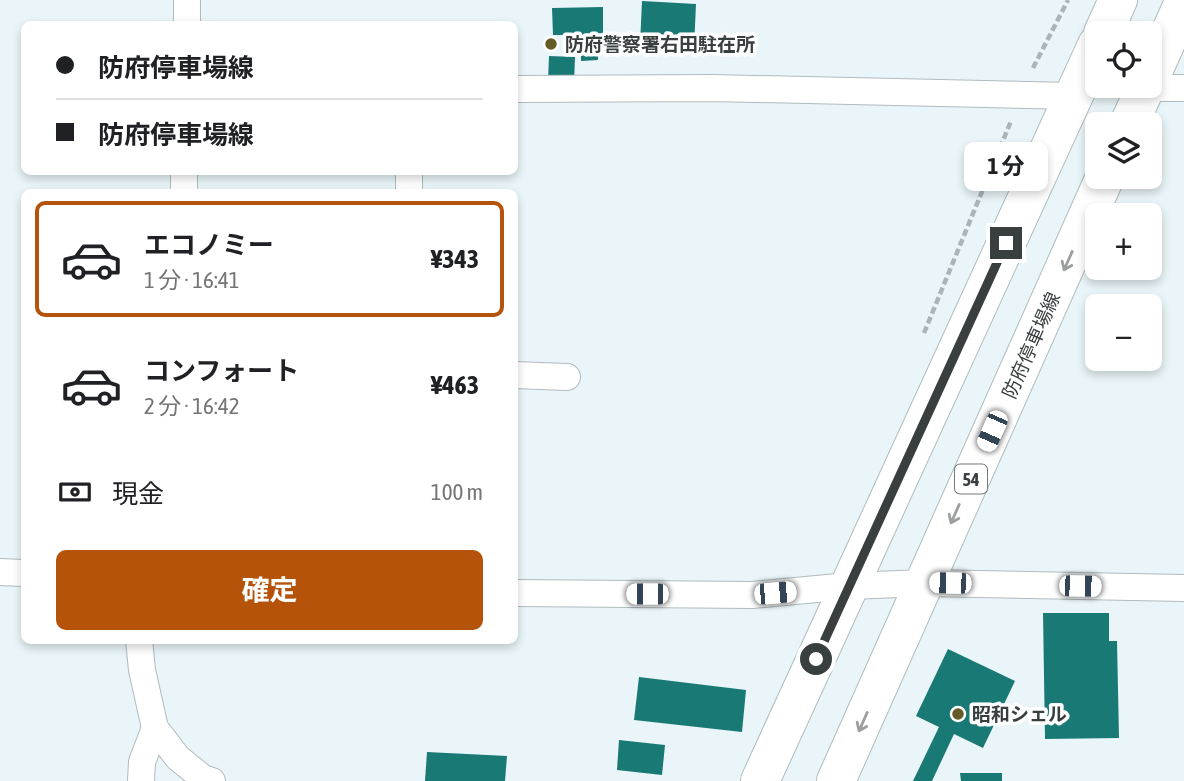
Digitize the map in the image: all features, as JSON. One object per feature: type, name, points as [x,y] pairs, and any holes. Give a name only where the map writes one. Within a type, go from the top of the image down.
[{"type":"main road","points":[[1108,21],[1118,0]]},
{"type":"main road","points":[[1162,51],[1184,2]]},
{"type":"main road","points":[[760,781],[1085,70]]},
{"type":"main road","name":"防府停車場線","points":[[836,781],[1100,189]]},
{"type":"street","points":[[187,0],[187,21]]},
{"type":"street","points":[[1162,86],[1184,88]]},
{"type":"street","points":[[518,89],[713,88],[1073,96]]},
{"type":"street","points":[[518,375],[567,377]]},
{"type":"street","points":[[0,572],[21,573]]},
{"type":"street","points":[[518,593],[752,595],[849,586],[925,583],[1184,588]]},
{"type":"street","points":[[139,644],[142,670],[155,728],[178,758],[203,778],[212,781]]},
{"type":"street","points":[[141,781],[142,762],[155,728]]},
{"type":"building","points":[[642,1],[696,4],[694,48],[640,45]]},
{"type":"building","points":[[603,7],[603,51],[598,52],[598,60],[581,61],[581,52],[563,52],[563,35],[553,35],[552,8]]},
{"type":"building","points":[[549,56],[575,57],[574,84],[548,82]]},
{"type":"building","points":[[1043,613],[1109,613],[1109,641],[1117,641],[1119,738],[1045,739]]},
{"type":"building","points":[[948,649],[1015,681],[983,748],[954,734],[932,781],[913,781],[939,727],[916,716]]},
{"type":"building","points":[[639,677],[746,690],[742,732],[634,720]]},
{"type":"building","points":[[619,740],[665,745],[662,775],[617,770]]},
{"type":"building","points":[[427,752],[507,756],[505,781],[425,781]]},
{"type":"building","points":[[960,773],[1002,773],[1002,781],[961,781]]},
{"type":"place","name":"防府警察署右田駐在所","points":[[551,44]]},
{"type":"place","name":"昭和シェル","points":[[958,714]]},
{"type":"route","points":[[816,659],[1006,243]]}]
